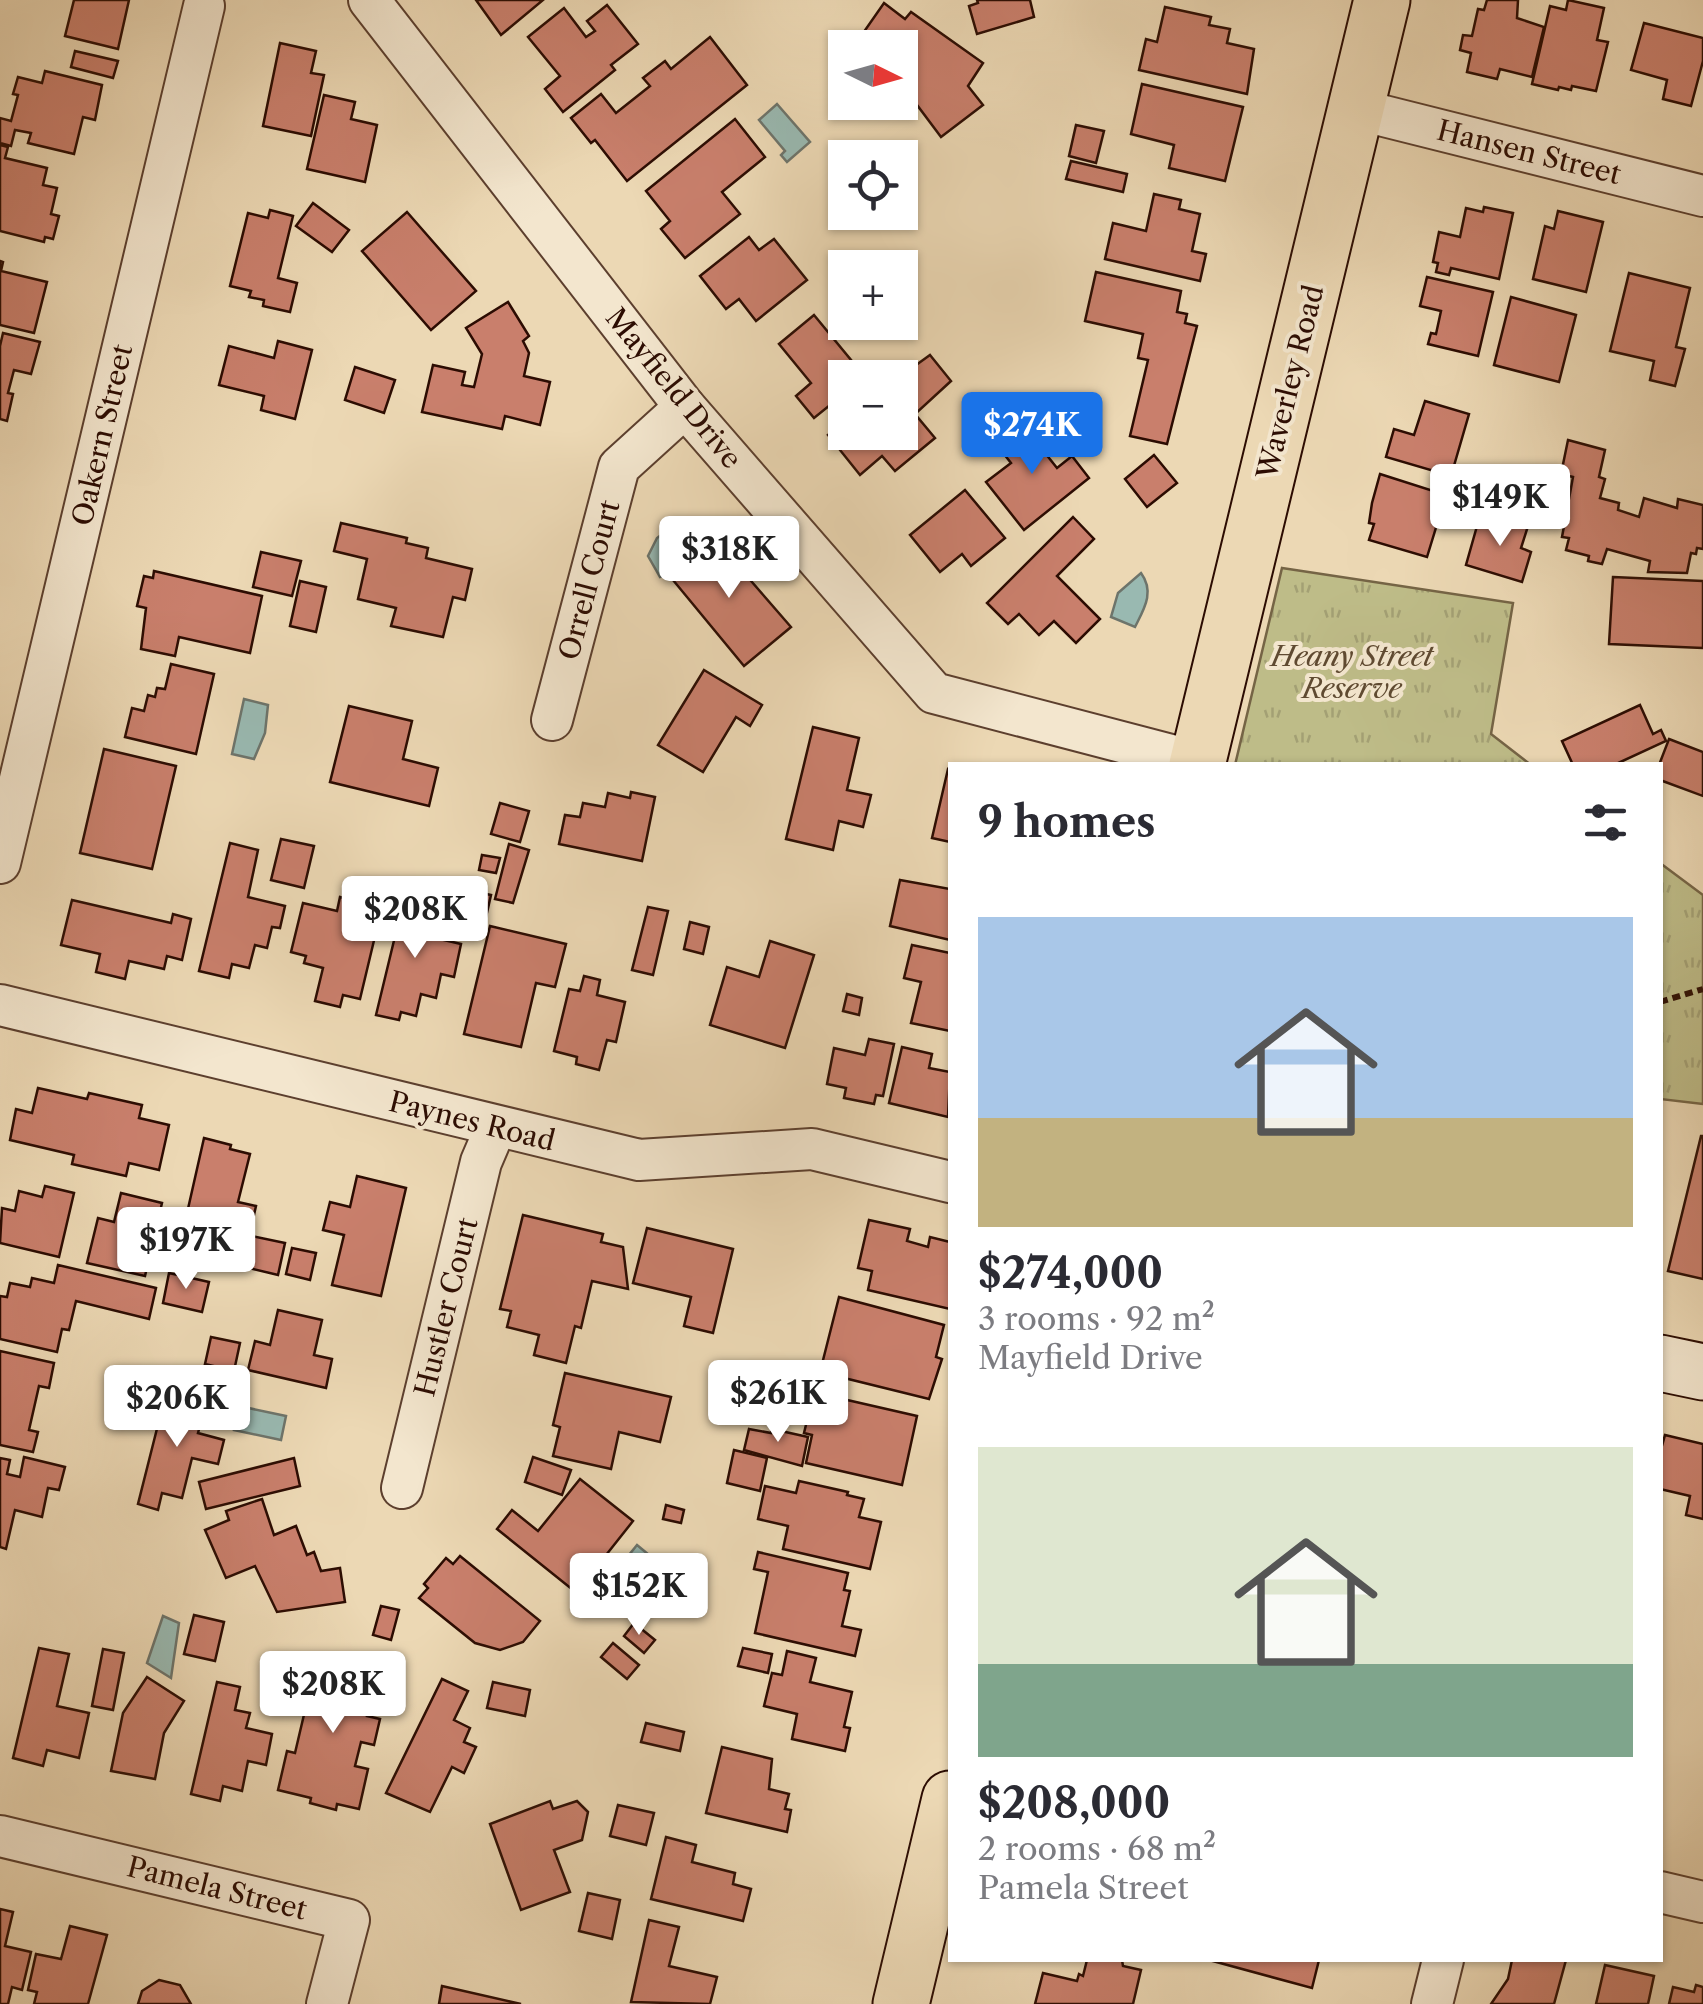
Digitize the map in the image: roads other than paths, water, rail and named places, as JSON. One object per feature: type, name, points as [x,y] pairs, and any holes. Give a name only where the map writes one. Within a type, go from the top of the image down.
[{"type":"main road","name":"Waverley Road","points":[[1198,762],[1382,0]]},
{"type":"main road","points":[[901,2004],[948,1807]]},
{"type":"street","name":"Mayfield Drive","points":[[369,0],[685,407],[934,693],[1191,762]]},
{"type":"street","name":"Oakern Street","points":[[0,864],[207,2]]},
{"type":"street","name":"Hansen Street","points":[[1356,109],[1703,196]]},
{"type":"street","name":"Orrell Court","points":[[552,720],[619,466],[685,407]]},
{"type":"street","name":"Paynes Road","points":[[0,1005],[639,1160],[812,1149],[948,1182]]},
{"type":"street","name":"Hustler Court","points":[[402,1488],[482,1162],[496,1127]]},
{"type":"street","points":[[1663,1363],[1703,1372]]},
{"type":"street","name":"Pamela Street","points":[[0,1836],[350,1920],[327,2004]]},
{"type":"street","points":[[1663,1893],[1703,1902]]},
{"type":"street","points":[[1432,2004],[1442,1962]]},
{"type":"water","points":[[777,104],[810,142],[787,162],[781,155],[785,151],[759,120]]},
{"type":"water","points":[[680,521],[694,539],[676,554],[666,575],[660,577],[648,556],[657,538]]},
{"type":"water","points":[[1141,573],[1148,594],[1135,627],[1111,617],[1118,593]]},
{"type":"water","points":[[244,699],[268,705],[265,733],[254,759],[232,754]]},
{"type":"water","points":[[239,1406],[286,1416],[281,1440],[234,1430]]},
{"type":"water","points":[[637,1545],[661,1565],[619,1616],[601,1601],[635,1561],[629,1555]]},
{"type":"water","points":[[163,1616],[179,1623],[171,1678],[147,1663]]},
{"type":"park label","name":"Heany Street Reserve","points":[[1352,672]]}]
